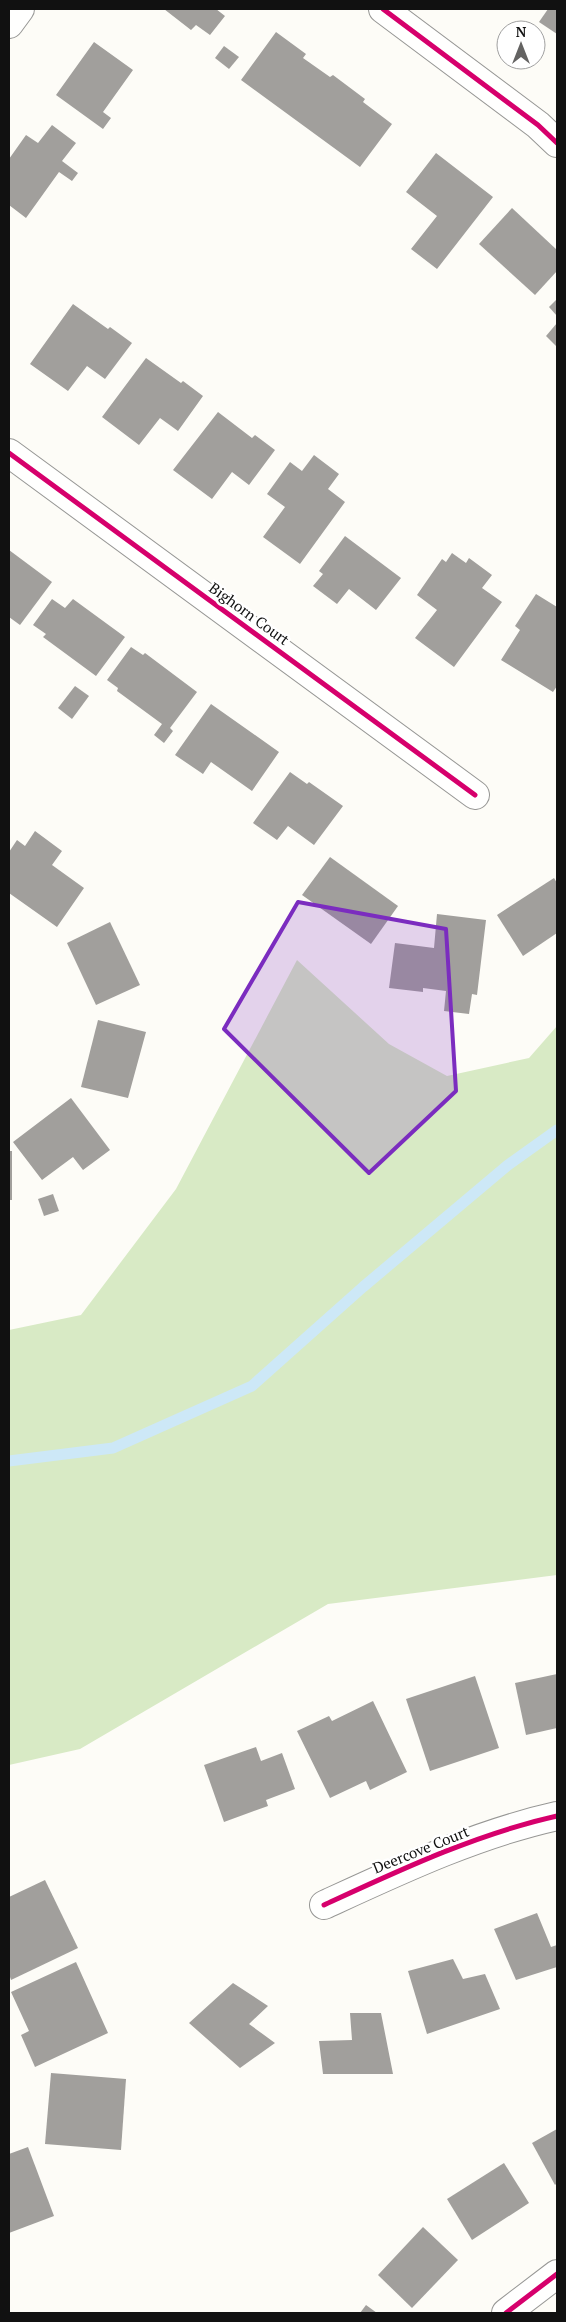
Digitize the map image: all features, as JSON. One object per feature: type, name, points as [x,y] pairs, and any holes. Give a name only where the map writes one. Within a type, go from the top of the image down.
[{"type":"street","points":[[9,24],[20,9]]},
{"type":"street","points":[[383,9],[538,125],[557,143]]},
{"type":"street","name":"Bighorn Court","points":[[9,453],[475,795]]},
{"type":"street","name":"Deercove Court","points":[[324,1905],[434,1855],[534,1821],[557,1816]]},
{"type":"street","points":[[506,2313],[557,2274]]},
{"type":"highlighted area","points":[[298,902],[446,929],[456,1091],[369,1173],[224,1029]]},
{"type":"green space","points":[[297,960],[389,1044],[447,1076],[529,1058],[557,1026],[557,1575],[328,1604],[80,1749],[9,1765],[9,1330],[81,1315],[176,1189]]},
{"type":"building","points":[[164,9],[216,9],[225,16],[210,35],[196,25],[191,30]]},
{"type":"building","points":[[548,9],[557,9],[557,34],[546,27],[546,20],[540,20]]},
{"type":"building","points":[[276,32],[306,54],[303,58],[330,77],[333,75],[365,99],[363,102],[392,124],[360,167],[241,80]]},
{"type":"building","points":[[94,42],[133,70],[103,112],[111,118],[103,129],[56,95]]},
{"type":"building","points":[[224,46],[239,57],[229,69],[215,58]]},
{"type":"building","points":[[52,125],[76,143],[62,161],[78,173],[72,181],[59,172],[26,218],[9,205],[9,159],[26,135],[38,143]]},
{"type":"building","points":[[436,153],[493,197],[437,269],[411,249],[437,216],[406,192]]},
{"type":"building","points":[[512,208],[557,250],[557,271],[535,295],[479,244]]},
{"type":"building","points":[[557,299],[557,316],[549,307]]},
{"type":"building","points":[[73,304],[108,329],[110,327],[132,343],[105,379],[87,366],[68,391],[30,364]]},
{"type":"building","points":[[557,323],[557,347],[546,336]]},
{"type":"building","points":[[146,358],[203,396],[178,431],[160,418],[139,445],[102,417]]},
{"type":"building","points":[[218,412],[252,438],[255,435],[275,450],[249,485],[232,472],[212,499],[173,470]]},
{"type":"building","points":[[314,455],[339,474],[328,489],[345,502],[300,564],[263,537],[285,507],[267,494],[290,462],[302,471]]},
{"type":"building","points":[[345,536],[401,578],[376,610],[349,589],[337,604],[313,586],[323,574],[319,571]]},
{"type":"building","points":[[9,550],[52,582],[20,625],[9,617]]},
{"type":"building","points":[[452,553],[466,563],[469,558],[492,575],[482,588],[502,602],[454,667],[415,638],[437,610],[417,595],[442,559],[446,562]]},
{"type":"building","points":[[536,594],[557,607],[557,686],[553,692],[501,660],[520,630],[515,626]]},
{"type":"building","points":[[52,599],[65,608],[73,599],[125,637],[96,676],[43,637],[46,634],[33,625]]},
{"type":"building","points":[[131,647],[143,655],[145,653],[197,692],[170,728],[173,731],[164,743],[154,735],[162,724],[117,691],[118,688],[107,680]]},
{"type":"building","points":[[75,686],[89,696],[72,719],[58,708]]},
{"type":"building","points":[[211,704],[279,752],[252,791],[211,762],[203,774],[175,755]]},
{"type":"building","points":[[290,772],[307,784],[309,782],[343,806],[314,845],[288,826],[277,840],[253,823]]},
{"type":"building","points":[[35,831],[62,851],[52,865],[84,888],[57,927],[9,893],[9,852],[17,840],[25,846]]},
{"type":"building","points":[[330,857],[398,906],[371,944],[302,895]]},
{"type":"building","points":[[554,878],[557,883],[557,933],[523,956],[497,915]]},
{"type":"building","points":[[437,914],[486,920],[477,995],[472,994],[469,1014],[444,1011],[446,991],[423,988],[423,992],[389,988],[395,943],[434,948]]},
{"type":"building","points":[[110,922],[140,985],[96,1005],[67,943]]},
{"type":"building","points":[[98,1020],[146,1032],[128,1098],[81,1087]]},
{"type":"building","points":[[71,1098],[110,1150],[83,1170],[73,1157],[42,1180],[13,1142]]},
{"type":"building","points":[[9,1151],[12,1151],[12,1200],[9,1200]]},
{"type":"building","points":[[53,1194],[59,1211],[44,1216],[38,1199]]},
{"type":"building","points":[[557,1674],[557,1728],[526,1735],[515,1683]]},
{"type":"building","points":[[475,1676],[499,1748],[430,1771],[406,1699]]},
{"type":"building","points":[[373,1701],[407,1772],[370,1790],[366,1781],[330,1798],[297,1731],[329,1716],[332,1721]]},
{"type":"building","points":[[256,1747],[261,1761],[282,1753],[295,1789],[266,1800],[268,1806],[224,1822],[204,1765]]},
{"type":"building","points":[[45,1880],[78,1948],[11,1980],[9,1974],[9,1897]]},
{"type":"building","points":[[537,1913],[551,1947],[557,1945],[557,1967],[516,1980],[494,1929]]},
{"type":"building","points":[[453,1959],[463,1979],[485,1974],[500,2009],[427,2034],[408,1971]]},
{"type":"building","points":[[76,1962],[108,2033],[35,2067],[21,2035],[29,2031],[11,1992]]},
{"type":"building","points":[[233,1983],[268,2006],[249,2024],[275,2043],[240,2068],[189,2023]]},
{"type":"building","points":[[350,2013],[381,2013],[393,2074],[323,2074],[319,2041],[352,2040]]},
{"type":"building","points":[[51,2073],[126,2079],[121,2150],[45,2144]]},
{"type":"building","points":[[557,2129],[557,2183],[555,2185],[532,2143]]},
{"type":"building","points":[[28,2147],[54,2216],[9,2233],[9,2154]]},
{"type":"building","points":[[504,2163],[529,2203],[472,2240],[447,2199]]},
{"type":"building","points":[[423,2227],[458,2260],[412,2308],[378,2275]]},
{"type":"building","points":[[366,2305],[377,2313],[360,2313]]},
{"type":"waterway","points":[[9,1461],[113,1448],[252,1386],[363,1287],[508,1165],[557,1130]]},
{"type":"cycle path","points":[[383,9],[538,125],[557,143]]},
{"type":"cycle path","points":[[9,453],[475,795]]},
{"type":"cycle path","points":[[324,1905],[439,1854],[497,1833],[557,1816]]},
{"type":"cycle path","points":[[506,2313],[557,2274]]}]
